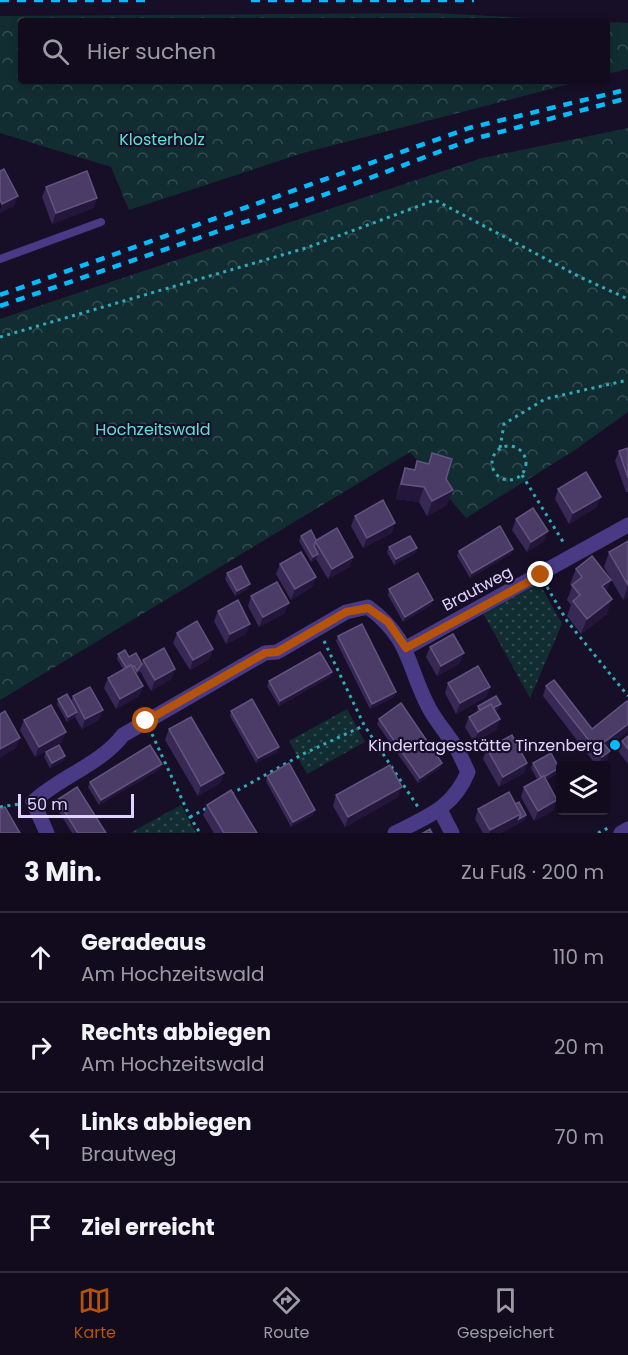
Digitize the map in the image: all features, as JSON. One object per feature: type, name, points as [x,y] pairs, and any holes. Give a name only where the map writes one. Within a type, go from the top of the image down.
[{"type":"street","name":"Brautweg","points":[[406,648],[628,525]]},
{"type":"street","points":[[47,833],[33,802],[44,792],[112,750],[123,735],[265,653],[277,652],[346,612],[368,608],[388,622],[406,648],[429,707],[453,743],[468,772],[460,790],[440,810],[395,833]]},
{"type":"street","points":[[440,810],[452,833]]},
{"type":"street","points":[[621,833],[628,829]]},
{"type":"lane","points":[[0,259],[101,222]]},
{"type":"path","points":[[0,337],[306,248],[435,200],[580,277],[628,299]]},
{"type":"path","points":[[522,475],[505,480],[495,474],[493,458],[500,448],[504,424],[545,399],[628,380]]},
{"type":"path","points":[[500,448],[512,446],[521,450],[527,461],[522,475]]},
{"type":"path","points":[[522,475],[571,555]]},
{"type":"path","points":[[541,575],[567,621],[628,696]]},
{"type":"path","points":[[318,629],[364,725],[425,817]]},
{"type":"path","points":[[146,721],[190,817],[200,833]]},
{"type":"path","points":[[228,796],[303,754],[364,725]]},
{"type":"path","points":[[0,807],[33,802]]},
{"type":"path","points":[[190,817],[209,807]]},
{"type":"green space","name":"Klosterholz","points":[[434,13],[528,18],[18,18],[18,84],[569,84],[303,153],[129,210],[111,167],[0,133],[0,16]]},
{"type":"green space","points":[[610,22],[628,23],[628,69],[610,73]]},
{"type":"green space","name":"Hochzeitswald","points":[[628,128],[628,412],[575,450],[466,518],[410,452],[0,700],[0,319],[482,158]]},
{"type":"green space","points":[[538,581],[562,624],[530,698],[483,613]]},
{"type":"green space","points":[[347,709],[365,742],[307,774],[289,741]]},
{"type":"green space","points":[[181,805],[196,833],[130,833]]},
{"type":"building","points":[[4,169],[18,196],[2,204],[0,171]]},
{"type":"building","points":[[87,171],[97,198],[56,213],[46,187]]},
{"type":"building","points":[[628,448],[628,478],[619,451]]},
{"type":"building","points":[[432,453],[452,459],[446,479],[453,490],[432,501],[424,487],[401,484],[405,468],[415,470],[417,461],[429,464]]},
{"type":"building","points":[[586,472],[601,497],[573,513],[558,489]]},
{"type":"building","points":[[383,500],[395,523],[367,538],[355,516]]},
{"type":"building","points":[[533,508],[548,531],[531,542],[516,519]]},
{"type":"building","points":[[500,526],[513,549],[472,573],[459,551]]},
{"type":"building","points":[[337,528],[353,557],[332,569],[315,541]]},
{"type":"building","points":[[311,530],[316,540],[314,546],[318,554],[313,557],[301,536]]},
{"type":"building","points":[[410,536],[417,548],[396,559],[389,547]]},
{"type":"building","points":[[628,541],[628,585],[609,552]]},
{"type":"building","points":[[301,552],[316,577],[295,589],[280,564]]},
{"type":"building","points":[[592,556],[611,580],[602,586],[612,599],[587,619],[573,601],[580,595],[572,585],[582,577],[576,569]]},
{"type":"building","points":[[241,566],[250,584],[237,591],[227,573]]},
{"type":"building","points":[[418,573],[433,600],[405,617],[389,589]]},
{"type":"building","points":[[277,582],[289,603],[263,617],[251,596]]},
{"type":"building","points":[[238,600],[250,624],[230,634],[218,611]]},
{"type":"building","points":[[197,621],[213,649],[193,660],[177,633]]},
{"type":"building","points":[[362,624],[396,692],[372,704],[338,636]]},
{"type":"building","points":[[453,634],[464,653],[441,666],[430,647]]},
{"type":"building","points":[[164,648],[175,669],[155,680],[143,660]]},
{"type":"building","points":[[125,650],[129,657],[136,653],[142,664],[137,671],[134,666],[126,667],[118,654]]},
{"type":"building","points":[[320,652],[332,672],[280,701],[269,681]]},
{"type":"building","points":[[131,665],[143,686],[120,699],[108,678]]},
{"type":"building","points":[[478,666],[490,687],[460,703],[448,683]]},
{"type":"building","points":[[554,680],[592,729],[628,702],[628,724],[603,743],[610,751],[602,757],[546,686]]},
{"type":"building","points":[[90,687],[103,710],[85,719],[73,696]]},
{"type":"building","points":[[67,694],[77,712],[68,717],[58,699]]},
{"type":"building","points":[[496,696],[501,704],[493,708],[491,704],[480,710],[478,706]]},
{"type":"building","points":[[252,699],[279,747],[258,758],[231,711]]},
{"type":"building","points":[[401,703],[442,763],[420,778],[379,719]]},
{"type":"building","points":[[491,704],[500,719],[478,732],[469,717]]},
{"type":"building","points":[[51,705],[66,732],[39,747],[24,720]]},
{"type":"building","points":[[5,711],[20,738],[0,749],[0,714]]},
{"type":"building","points":[[191,717],[224,773],[201,786],[169,729]]},
{"type":"building","points":[[512,735],[527,763],[503,777],[487,749]]},
{"type":"building","points":[[628,736],[628,749],[622,741]]},
{"type":"building","points":[[59,745],[65,756],[52,763],[46,752]]},
{"type":"building","points":[[150,745],[162,764],[101,800],[90,782]]},
{"type":"building","points":[[551,753],[556,762],[556,770],[541,777],[533,763]]},
{"type":"building","points":[[289,763],[315,810],[293,822],[267,776]]},
{"type":"building","points":[[390,765],[402,787],[348,817],[336,795]]},
{"type":"building","points":[[544,776],[556,801],[538,811],[524,787]]},
{"type":"building","points":[[77,787],[106,833],[78,833],[57,800]]},
{"type":"building","points":[[231,790],[257,833],[224,833],[207,805]]},
{"type":"building","points":[[509,792],[521,814],[490,830],[478,809]]},
{"type":"building","points":[[519,802],[526,815],[519,819],[521,814],[515,804]]},
{"type":"building","points":[[5,807],[20,833],[0,833],[0,809]]},
{"type":"railway","points":[[0,0],[147,0]]},
{"type":"railway","points":[[251,0],[474,0]]},
{"type":"railway","points":[[0,295],[469,128],[621,91]]},
{"type":"railway","points":[[0,306],[338,190],[470,140],[628,98]]},
{"type":"place","name":"Kindertagesstätte Tinzenberg","points":[[615,745]]},
{"type":"route","points":[[146,721],[265,653],[277,652],[346,612],[368,608],[388,622],[406,648],[541,575]]}]
